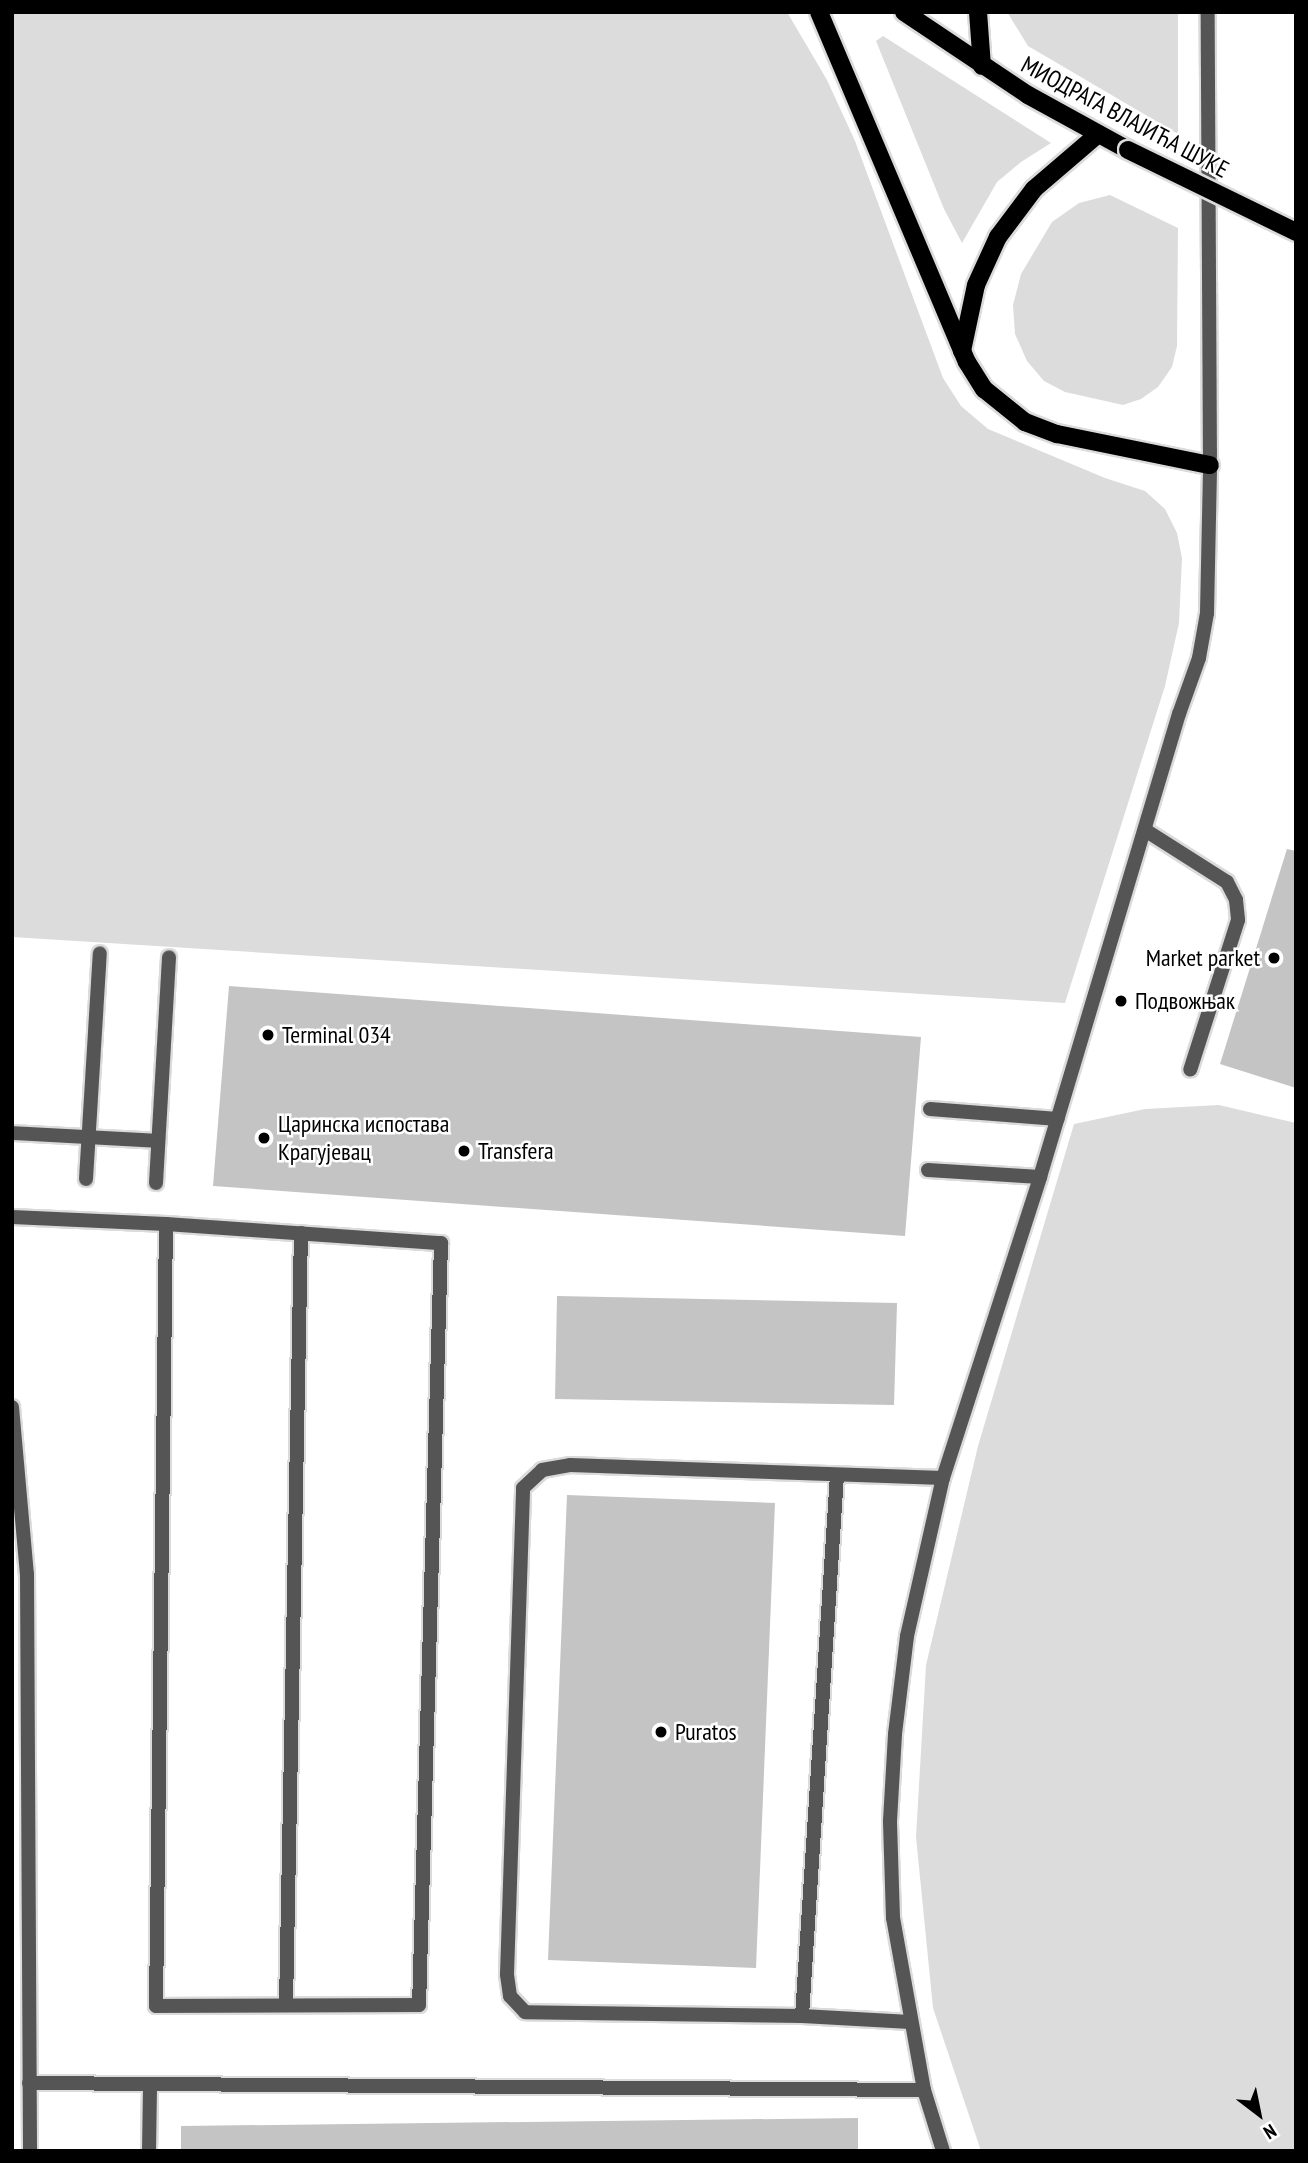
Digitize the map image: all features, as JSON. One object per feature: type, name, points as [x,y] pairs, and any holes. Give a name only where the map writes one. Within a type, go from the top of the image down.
[{"type":"main road","points":[[819,12],[962,351],[984,389],[1025,422],[1057,434],[1210,465]]},
{"type":"main road","name":"МИОДРАГА ВЛАЈИЋА ШУКЕ","points":[[904,12],[982,66],[1097,135],[1296,232]]},
{"type":"main road","name":"МИОДРАГА ВЛАЈИЋА ШУКЕ","points":[[918,12],[938,35]]},
{"type":"main road","points":[[978,12],[982,66]]},
{"type":"main road","points":[[962,351],[976,285],[998,237],[1034,189],[1097,135]]},
{"type":"street","points":[[943,2151],[923,2090],[893,1918],[891,1797],[907,1636],[943,1478],[1041,1177],[1199,658],[1207,613],[1210,465],[1208,12]]},
{"type":"street","points":[[1145,830],[1227,882],[1236,900],[1238,919],[1190,1070]]},
{"type":"street","points":[[86,1179],[100,953]]},
{"type":"street","points":[[156,1183],[169,957]]},
{"type":"street","points":[[930,1109],[1058,1119]]},
{"type":"street","points":[[12,1133],[158,1141]]},
{"type":"street","points":[[928,1170],[1041,1177]]},
{"type":"street","points":[[12,1217],[166,1224],[441,1243],[419,2005],[156,2006],[166,1224]]},
{"type":"street","points":[[286,2005],[301,1233]]},
{"type":"street","points":[[12,1407],[27,1574],[31,1796],[30,2151]]},
{"type":"street","points":[[910,2022],[802,2016],[525,2012],[510,1996],[507,1974],[523,1488],[542,1469],[570,1465],[943,1478]]},
{"type":"street","points":[[802,2016],[837,1475]]},
{"type":"street","points":[[30,2083],[923,2090]]},
{"type":"street","points":[[149,2151],[150,2084]]},
{"type":"shaded area","points":[[12,12],[787,12],[827,80],[855,141],[943,378],[961,406],[988,429],[1105,478],[1145,491],[1165,509],[1177,533],[1182,558],[1179,623],[1165,686],[1065,1003],[12,937]]},
{"type":"shaded area","points":[[1007,12],[1178,12],[1178,134],[1028,46]]},
{"type":"shaded area","points":[[883,36],[1051,143],[1021,162],[997,182],[962,243],[944,209],[876,41]]},
{"type":"shaded area","points":[[1110,195],[1178,228],[1177,346],[1172,367],[1158,387],[1141,399],[1123,405],[1065,392],[1044,381],[1027,361],[1015,334],[1013,305],[1021,274],[1052,222],[1079,203]]},
{"type":"shaded area","points":[[1219,1105],[1296,1123],[1296,2151],[981,2151],[933,2008],[916,1837],[926,1665],[978,1446],[1074,1124],[1145,1109]]},
{"type":"building","name":"Market parket","points":[[1287,849],[1296,851],[1296,1088],[1220,1064]]},
{"type":"building","points":[[229,986],[921,1037],[905,1236],[213,1186]]},
{"type":"building","points":[[557,1296],[897,1303],[894,1405],[555,1399]]},
{"type":"building","name":"Puratos","points":[[567,1495],[775,1503],[756,1968],[548,1960]]},
{"type":"building","points":[[858,2118],[858,2151],[181,2151],[181,2126]]},
{"type":"place","name":"Market parket","points":[[1274,958]]},
{"type":"place","name":"Подвожњак","points":[[1121,1001]]},
{"type":"place","name":"Terminal 034","points":[[268,1035]]},
{"type":"place","name":"Царинска испостава Крагујевац","points":[[264,1138]]},
{"type":"place","name":"Transfera","points":[[464,1151]]},
{"type":"place","name":"Puratos","points":[[661,1732]]}]
